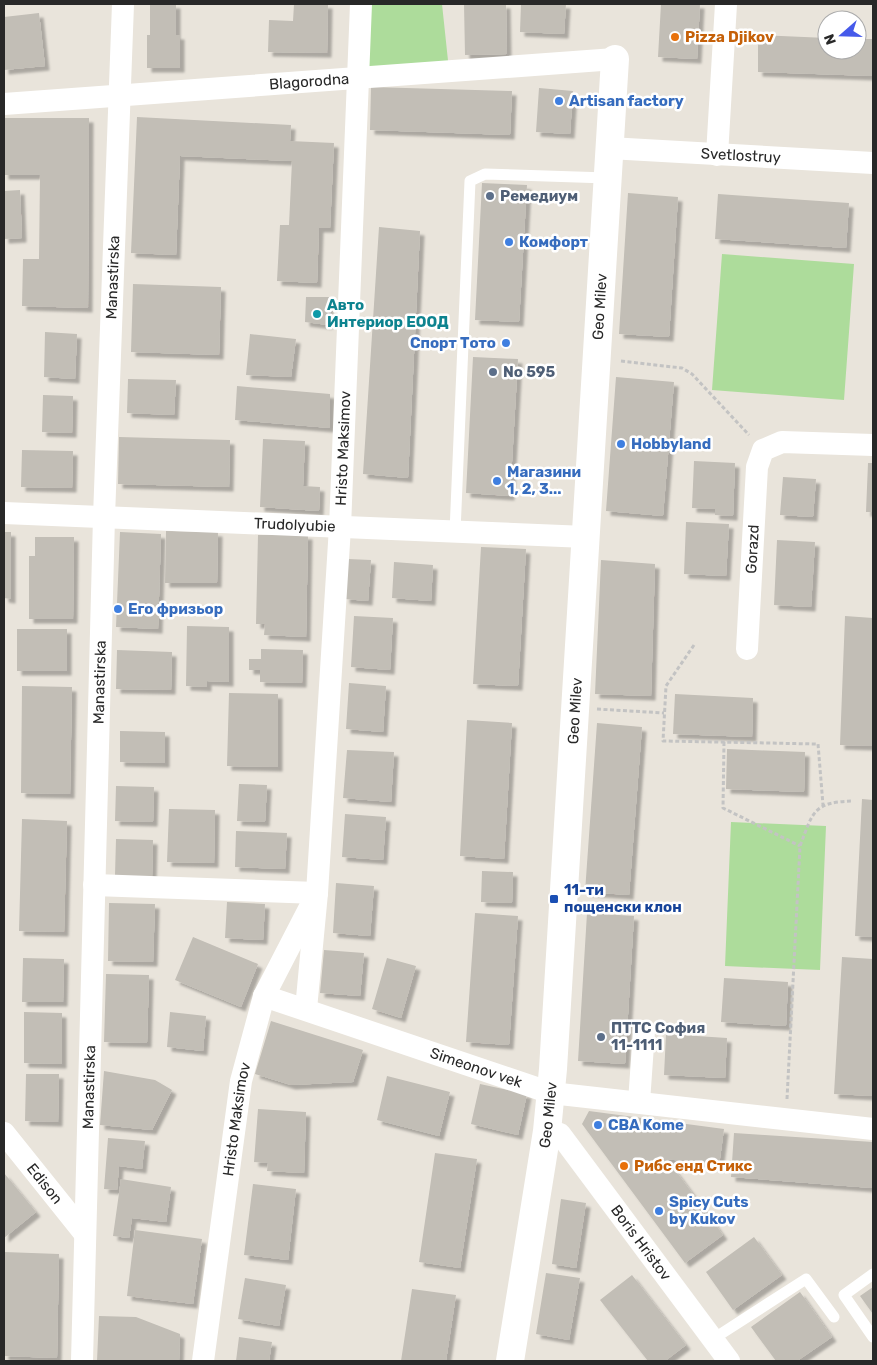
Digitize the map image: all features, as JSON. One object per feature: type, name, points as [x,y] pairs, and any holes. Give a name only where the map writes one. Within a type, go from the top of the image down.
[{"type":"street","name":"Manastirska","points":[[82,1361],[104,517],[123,4]]},
{"type":"street","name":"Hristo Maksimov","points":[[306,1009],[318,893],[340,527],[361,4]]},
{"type":"street","points":[[717,155],[726,4]]},
{"type":"street","name":"Blagorodna","points":[[4,104],[615,59]]},
{"type":"street","name":"Geo Milev","points":[[510,1361],[547,1132],[551,1093],[615,59]]},
{"type":"street","name":"Svetlostruy","points":[[609,148],[873,162]]},
{"type":"street","points":[[763,450],[782,442],[873,445]]},
{"type":"street","name":"Gorazd","points":[[747,649],[757,467],[763,450]]},
{"type":"street","name":"Trudolyubie","points":[[4,513],[586,537]]},
{"type":"street","points":[[94,885],[318,893]]},
{"type":"street","name":"Hristo Maksimov","points":[[203,1361],[241,1081],[264,996],[318,893]]},
{"type":"street","name":"Simeonov vek","points":[[264,996],[551,1093],[873,1129]]},
{"type":"street","points":[[639,1102],[644,1031]]},
{"type":"street","name":"Boris Hristov","points":[[547,1132],[560,1134],[729,1361]]},
{"type":"street","name":"Edison","points":[[4,1133],[85,1234]]},
{"type":"lane","points":[[454,532],[470,181],[485,174],[607,178]]},
{"type":"lane","points":[[873,1274],[844,1295],[873,1337]]},
{"type":"lane","points":[[713,1339],[806,1279],[834,1317]]},
{"type":"path","points":[[619,361],[682,368],[692,374],[763,450]]},
{"type":"path","points":[[694,646],[666,686],[663,741],[818,744],[823,805]]},
{"type":"path","points":[[589,708],[664,713]]},
{"type":"path","points":[[724,742],[723,808],[800,846]]},
{"type":"path","points":[[786,1119],[800,846],[812,815],[823,805],[852,801]]},
{"type":"green space","points":[[361,4],[442,4],[449,70],[359,77]]},
{"type":"green space","points":[[722,254],[854,264],[844,400],[712,390]]},
{"type":"green space","points":[[731,822],[826,826],[820,970],[725,966]]},
{"type":"building","points":[[150,4],[176,4],[176,35],[180,35],[180,68],[147,68],[147,35],[150,35]]},
{"type":"building","points":[[294,4],[328,4],[327,53],[268,52],[269,20],[293,21]]},
{"type":"building","points":[[464,4],[506,4],[507,54],[465,55]]},
{"type":"building","points":[[521,4],[566,4],[564,34],[520,32]]},
{"type":"building","points":[[661,4],[700,4],[697,59],[658,57]]},
{"type":"building","points":[[39,13],[45,66],[4,70],[4,17]]},
{"type":"building","points":[[758,35],[817,38],[817,60],[867,60],[867,39],[873,39],[873,76],[758,72]]},
{"type":"building","points":[[371,87],[512,91],[510,135],[370,130]]},
{"type":"building","points":[[539,88],[573,91],[570,134],[536,132]]},
{"type":"building","points":[[137,117],[291,125],[290,141],[334,143],[330,228],[319,228],[317,283],[277,281],[280,225],[289,225],[292,161],[180,156],[176,255],[131,253]]},
{"type":"building","points":[[4,118],[89,118],[88,308],[22,306],[23,259],[39,259],[40,175],[4,175]]},
{"type":"building","points":[[482,183],[527,185],[519,322],[475,320]]},
{"type":"building","points":[[20,190],[22,238],[4,239],[4,191]]},
{"type":"building","points":[[628,193],[678,197],[669,337],[619,334]]},
{"type":"building","points":[[718,194],[849,203],[846,248],[715,239]]},
{"type":"building","points":[[379,227],[420,231],[408,478],[363,474]]},
{"type":"building","points":[[133,284],[221,287],[219,355],[131,352]]},
{"type":"building","name":"Авто Интериор ЕООД","points":[[306,297],[329,297],[328,325],[305,322]]},
{"type":"building","points":[[45,332],[77,334],[75,379],[44,377]]},
{"type":"building","points":[[250,334],[296,339],[291,377],[246,375]]},
{"type":"building","points":[[473,357],[518,359],[510,496],[466,493]]},
{"type":"building","points":[[616,377],[674,382],[663,516],[606,511]]},
{"type":"building","points":[[128,379],[176,380],[174,415],[127,413]]},
{"type":"building","points":[[237,386],[330,394],[330,428],[235,420]]},
{"type":"building","points":[[43,395],[73,396],[72,433],[42,432]]},
{"type":"building","points":[[119,437],[230,440],[229,487],[118,484]]},
{"type":"building","points":[[263,439],[305,441],[303,486],[320,487],[319,511],[260,507]]},
{"type":"building","points":[[22,450],[73,451],[72,488],[21,487]]},
{"type":"building","points":[[694,461],[735,463],[733,516],[715,515],[715,509],[692,508]]},
{"type":"building","points":[[868,463],[873,463],[873,512],[866,512]]},
{"type":"building","points":[[783,477],[816,479],[813,517],[780,515]]},
{"type":"building","points":[[686,522],[729,524],[726,576],[684,574]]},
{"type":"building","points":[[166,531],[218,532],[217,583],[165,583]]},
{"type":"building","points":[[4,532],[11,532],[11,599],[4,598]]},
{"type":"building","points":[[120,532],[161,534],[158,629],[116,627]]},
{"type":"building","points":[[258,535],[308,535],[306,637],[264,635],[265,624],[256,624]]},
{"type":"building","points":[[35,537],[74,537],[73,619],[29,619],[29,556],[35,556]]},
{"type":"building","points":[[777,540],[815,542],[811,607],[774,605]]},
{"type":"building","points":[[481,547],[526,549],[518,686],[473,684]]},
{"type":"building","points":[[348,559],[371,560],[368,601],[345,599]]},
{"type":"building","points":[[601,560],[655,564],[651,696],[595,694]]},
{"type":"building","points":[[394,562],[433,565],[431,601],[392,598]]},
{"type":"building","points":[[354,616],[393,618],[390,670],[351,667]]},
{"type":"building","points":[[845,616],[873,618],[873,746],[840,745]]},
{"type":"building","points":[[187,626],[229,627],[229,682],[207,681],[207,687],[186,686]]},
{"type":"building","points":[[17,629],[67,629],[67,671],[17,671]]},
{"type":"building","points":[[261,649],[303,650],[302,683],[260,682],[260,670],[249,670],[249,659],[261,659]]},
{"type":"building","points":[[117,650],[172,652],[171,690],[116,689]]},
{"type":"building","points":[[349,683],[386,686],[383,732],[346,729]]},
{"type":"building","points":[[22,686],[72,687],[70,794],[21,793]]},
{"type":"building","points":[[229,693],[278,694],[278,767],[227,766]]},
{"type":"building","points":[[675,694],[753,698],[752,737],[673,734]]},
{"type":"building","points":[[467,720],[512,723],[504,859],[460,856]]},
{"type":"building","points":[[597,723],[642,727],[629,895],[585,892]]},
{"type":"building","points":[[120,731],[165,732],[165,763],[120,762]]},
{"type":"building","points":[[727,749],[805,752],[804,792],[726,789]]},
{"type":"building","points":[[347,750],[394,752],[391,802],[343,798]]},
{"type":"building","points":[[239,784],[267,785],[265,822],[237,821]]},
{"type":"building","points":[[116,786],[154,787],[153,822],[115,821]]},
{"type":"building","points":[[862,799],[873,800],[873,937],[855,936]]},
{"type":"building","points":[[169,809],[215,810],[214,863],[167,862]]},
{"type":"building","points":[[345,814],[386,817],[383,860],[342,857]]},
{"type":"building","points":[[22,819],[67,821],[64,932],[19,931]]},
{"type":"building","points":[[236,831],[287,833],[285,869],[235,867]]},
{"type":"building","points":[[116,839],[153,840],[152,877],[115,875]]},
{"type":"building","points":[[482,871],[513,872],[512,903],[481,902]]},
{"type":"building","points":[[336,883],[374,886],[370,936],[333,933]]},
{"type":"building","points":[[227,902],[265,904],[263,940],[225,938]]},
{"type":"building","points":[[109,903],[155,904],[153,962],[108,961]]},
{"type":"building","points":[[475,913],[518,916],[509,1045],[466,1042]]},
{"type":"building","points":[[587,913],[634,916],[625,1064],[578,1061]]},
{"type":"building","points":[[193,937],[258,964],[241,1007],[175,980]]},
{"type":"building","points":[[324,950],[364,953],[360,996],[320,993]]},
{"type":"building","points":[[842,957],[873,959],[873,1096],[834,1094]]},
{"type":"building","points":[[23,958],[64,959],[63,1002],[22,1002]]},
{"type":"building","points":[[387,958],[416,966],[401,1018],[372,1009]]},
{"type":"building","points":[[106,974],[149,975],[147,1043],[104,1042]]},
{"type":"building","points":[[724,978],[788,982],[786,1026],[721,1022]]},
{"type":"building","points":[[24,1012],[62,1013],[62,1064],[24,1063]]},
{"type":"building","points":[[170,1012],[206,1016],[203,1051],[167,1047]]},
{"type":"building","points":[[271,1021],[363,1050],[353,1082],[291,1085],[255,1074]]},
{"type":"building","points":[[666,1034],[727,1038],[725,1078],[664,1075]]},
{"type":"building","points":[[104,1071],[155,1080],[172,1090],[152,1130],[100,1125]]},
{"type":"building","points":[[26,1074],[59,1074],[58,1122],[25,1121]]},
{"type":"building","points":[[387,1076],[450,1092],[439,1136],[377,1120]]},
{"type":"building","points":[[480,1084],[527,1094],[518,1135],[471,1124]]},
{"type":"building","points":[[258,1109],[306,1112],[304,1173],[267,1171],[268,1163],[254,1162]]},
{"type":"building","points":[[589,1111],[724,1129],[719,1166],[667,1159],[723,1235],[685,1263],[582,1124]]},
{"type":"building","points":[[734,1133],[873,1142],[872,1188],[731,1177]]},
{"type":"building","points":[[108,1138],[145,1141],[142,1169],[119,1166],[117,1190],[104,1189]]},
{"type":"building","points":[[435,1153],[477,1159],[460,1268],[419,1262]]},
{"type":"building","points":[[4,1173],[36,1212],[4,1238]]},
{"type":"building","points":[[121,1179],[171,1187],[166,1222],[132,1218],[129,1238],[113,1236]]},
{"type":"building","points":[[253,1184],[296,1189],[288,1260],[244,1255]]},
{"type":"building","points":[[561,1199],[586,1203],[576,1268],[552,1264]]},
{"type":"building","points":[[135,1230],[202,1239],[193,1304],[127,1296]]},
{"type":"building","points":[[754,1237],[782,1275],[733,1310],[706,1272]]},
{"type":"building","points":[[4,1252],[59,1254],[57,1358],[4,1356]]},
{"type":"building","points":[[546,1273],[580,1278],[569,1340],[536,1334]]},
{"type":"building","points":[[632,1275],[686,1345],[665,1361],[648,1361],[600,1300]]},
{"type":"building","points":[[245,1278],[286,1285],[279,1326],[238,1319]]},
{"type":"building","points":[[873,1287],[873,1314],[860,1296]]},
{"type":"building","points":[[412,1289],[456,1295],[446,1361],[401,1361]]},
{"type":"building","points":[[800,1292],[832,1337],[797,1361],[776,1361],[751,1327]]},
{"type":"building","points":[[99,1316],[136,1317],[180,1334],[179,1361],[97,1361]]},
{"type":"building","points":[[239,1337],[272,1342],[269,1361],[236,1361]]},
{"type":"place","name":"Pizza Djikov","points":[[675,37]]},
{"type":"place","name":"Artisan factory","points":[[559,101]]},
{"type":"place","name":"Ремедиум","points":[[490,196]]},
{"type":"place","name":"Комфорт","points":[[509,242]]},
{"type":"place","name":"Авто Интериор ЕООД","points":[[317,314]]},
{"type":"place","name":"Спорт Тото","points":[[506,343]]},
{"type":"place","name":"No 595","points":[[493,372]]},
{"type":"place","name":"Hobbyland","points":[[621,444]]},
{"type":"place","name":"Магазини 1, 2, 3...","points":[[497,481]]},
{"type":"place","name":"Его фризьор","points":[[118,609]]},
{"type":"place","name":"11-ти пощенски клон","points":[[554,899]]},
{"type":"place","name":"ПТТС София 11-1111","points":[[601,1037]]},
{"type":"place","name":"CBA Kome","points":[[598,1125]]},
{"type":"place","name":"Рибс енд Стикс","points":[[624,1166]]},
{"type":"place","name":"Spicy Cuts by Kukov","points":[[659,1211]]}]
